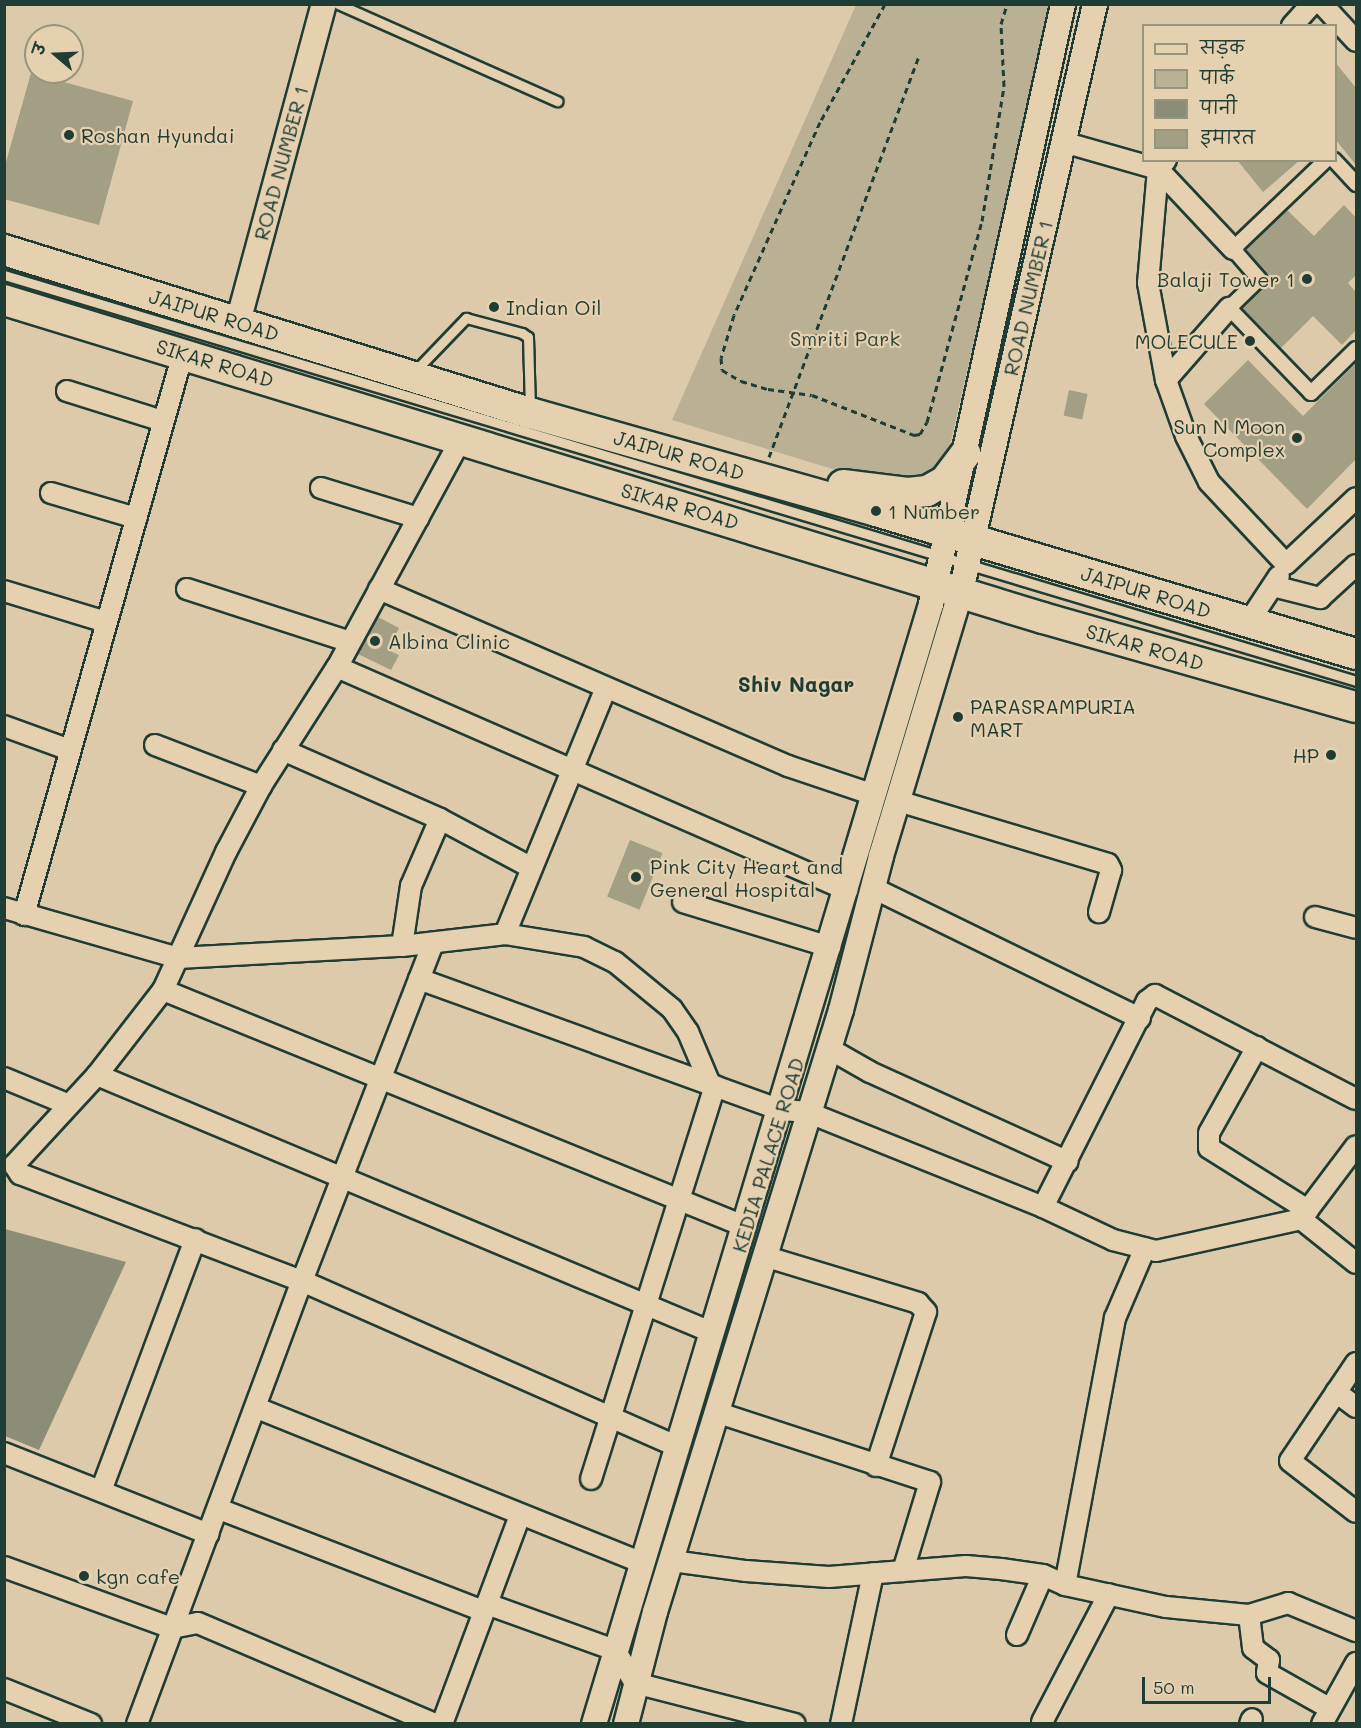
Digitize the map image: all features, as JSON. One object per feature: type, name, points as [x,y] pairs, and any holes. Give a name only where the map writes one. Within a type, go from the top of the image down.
[{"type":"main road","name":"JAIPUR ROAD","points":[[4,250],[530,413],[826,497],[951,566],[1248,623],[1356,654]]},
{"type":"main road","name":"SIKAR ROAD","points":[[4,300],[181,360],[458,444],[951,566],[1356,707]]},
{"type":"main road","points":[[826,497],[843,485],[908,493],[927,491],[945,481],[965,454]]},
{"type":"street","name":"ROAD NUMBER 1","points":[[238,322],[324,4]]},
{"type":"street","name":"ROAD NUMBER 1","points":[[951,566],[965,454],[1063,4]]},
{"type":"street","name":"ROAD NUMBER 1","points":[[951,566],[1064,142],[1095,4]]},
{"type":"street","points":[[1294,24],[1312,4]]},
{"type":"street","points":[[1322,4],[1356,41]]},
{"type":"street","points":[[1064,142],[1142,160]]},
{"type":"street","points":[[1233,249],[1324,162]]},
{"type":"street","points":[[1336,162],[1356,184]]},
{"type":"street","points":[[1162,165],[1259,279],[1229,308],[1166,380]]},
{"type":"street","points":[[1162,165],[1148,283],[1166,380],[1186,436],[1209,482],[1286,564]]},
{"type":"street","points":[[1229,308],[1311,393],[1356,349]]},
{"type":"street","points":[[4,314],[181,360],[24,915]]},
{"type":"street","points":[[67,391],[164,421]]},
{"type":"street","points":[[458,444],[337,667],[261,786],[226,852],[163,990],[97,1074],[67,1104],[14,1165],[20,1174],[302,1281],[678,1447]]},
{"type":"street","points":[[321,489],[418,518]]},
{"type":"street","points":[[51,493],[136,518]]},
{"type":"street","points":[[1248,623],[1286,564],[1356,498]]},
{"type":"street","points":[[1273,586],[1320,598],[1348,582],[1356,565]]},
{"type":"street","name":"KEDIA PALACE ROAD","points":[[594,1724],[711,1332],[746,1227],[874,795],[951,566]]},
{"type":"street","name":"KEDIA PALACE ROAD","points":[[626,1724],[635,1683],[767,1257],[898,801],[951,566]]},
{"type":"street","points":[[379,589],[788,766],[874,795]]},
{"type":"street","points":[[188,590],[350,642]]},
{"type":"street","points":[[4,591],[106,622]]},
{"type":"street","points":[[337,667],[847,890]]},
{"type":"street","points":[[505,934],[606,688]]},
{"type":"street","points":[[4,726],[70,750]]},
{"type":"street","points":[[155,745],[261,786]]},
{"type":"street","points":[[283,750],[440,819],[532,868]]},
{"type":"street","points":[[898,801],[1108,864],[1111,870],[1100,912]]},
{"type":"street","points":[[402,946],[411,886],[440,819]]},
{"type":"street","points":[[873,888],[1140,1018]]},
{"type":"street","points":[[683,902],[830,947]]},
{"type":"street","points":[[4,908],[178,958],[402,946],[505,934],[584,947],[615,962],[672,1010],[687,1032],[712,1085],[648,1305],[591,1479]]},
{"type":"street","points":[[1315,917],[1356,928]]},
{"type":"street","points":[[138,1724],[172,1628],[257,1408],[302,1281],[345,1176],[433,943]]},
{"type":"street","points":[[419,980],[781,1110],[807,1112],[1043,1207],[1113,1240],[1156,1251],[1304,1215],[1356,1146]]},
{"type":"street","points":[[163,990],[746,1227]]},
{"type":"street","points":[[1043,1207],[1068,1162],[1147,1001],[1158,996],[1356,1099]]},
{"type":"street","points":[[1257,1047],[1209,1133],[1209,1148],[1304,1215],[1354,1255]]},
{"type":"street","points":[[828,1048],[870,1072],[1068,1162]]},
{"type":"street","points":[[97,1074],[345,1176],[711,1332]]},
{"type":"street","points":[[4,1078],[67,1104]]},
{"type":"street","points":[[101,1491],[195,1239]]},
{"type":"street","points":[[1065,1585],[1115,1318],[1145,1248]]},
{"type":"street","points":[[767,1257],[918,1304],[926,1312],[876,1466]]},
{"type":"street","points":[[1356,1363],[1290,1461],[1356,1512]]},
{"type":"street","points":[[1336,1392],[1356,1407]]},
{"type":"street","points":[[257,1408],[642,1563]]},
{"type":"street","points":[[719,1413],[930,1482],[903,1571]]},
{"type":"street","points":[[4,1453],[209,1534]]},
{"type":"street","points":[[219,1509],[485,1608],[615,1650],[635,1683],[795,1724]]},
{"type":"street","points":[[442,1724],[520,1515]]},
{"type":"street","points":[[672,1561],[746,1572],[829,1577],[966,1566],[1043,1575],[1065,1585],[1166,1607],[1249,1615],[1288,1603],[1355,1627]]},
{"type":"street","points":[[4,1567],[172,1628],[198,1623],[435,1724]]},
{"type":"street","points":[[841,1724],[873,1573]]},
{"type":"street","points":[[1017,1635],[1043,1575]]},
{"type":"street","points":[[1042,1722],[1109,1594]]},
{"type":"street","points":[[1249,1615],[1253,1648],[1269,1660],[1267,1673],[1326,1716],[1356,1663]]},
{"type":"street","points":[[4,1689],[91,1724]]},
{"type":"lane","points":[[338,4],[557,101]]},
{"type":"lane","points":[[4,275],[951,566],[1356,681]]},
{"type":"lane","points":[[412,375],[466,318],[522,333],[528,337],[530,413]]},
{"type":"path","points":[[885,4],[820,122],[734,315],[721,358],[722,370],[741,381],[812,395],[905,433],[920,434],[927,422],[982,220],[1004,86],[1001,24],[1006,4]]},
{"type":"path","points":[[762,479],[919,56]]},
{"type":"green space","name":"Smriti Park","points":[[856,5],[1051,5],[943,476],[885,485],[672,420]]},
{"type":"water","points":[[5,1229],[126,1262],[39,1450],[5,1436]]},
{"type":"building","points":[[1337,64],[1356,88],[1356,165],[1337,141]]},
{"type":"building","name":"Roshan Hyundai","points":[[28,84],[71,84],[133,101],[99,225],[4,199],[4,169]]},
{"type":"building","points":[[1239,162],[1298,162],[1263,192]]},
{"type":"building","name":"Balaji Tower 1","points":[[1344,205],[1356,218],[1356,275],[1348,283],[1356,292],[1356,330],[1342,345],[1313,316],[1281,348],[1242,308],[1268,281],[1266,273],[1245,250],[1287,210],[1314,236]]},
{"type":"building","name":"Sun N Moon Complex","points":[[1248,360],[1303,416],[1356,363],[1356,459],[1307,509],[1204,404]]},
{"type":"building","points":[[1069,390],[1088,394],[1082,419],[1064,415]]},
{"type":"building","points":[[378,617],[399,628],[388,650],[399,655],[391,670],[358,654]]},
{"type":"building","points":[[630,840],[662,853],[640,910],[607,897]]},
{"type":"place","name":"Roshan Hyundai","points":[[69,135]]},
{"type":"place","name":"Balaji Tower 1","points":[[1307,279]]},
{"type":"place","name":"Indian Oil","points":[[494,307]]},
{"type":"place","name":"MOLECULE","points":[[1250,341]]},
{"type":"place","name":"Sun N Moon Complex","points":[[1297,438]]},
{"type":"place","name":"1 Number","points":[[876,511]]},
{"type":"place","name":"Albina Clinic","points":[[375,641]]},
{"type":"place","name":"PARASRAMPURIA MART","points":[[958,717]]},
{"type":"place","name":"HP","points":[[1331,755]]},
{"type":"place","name":"Pink City Heart and General Hospital","points":[[636,877]]},
{"type":"place","name":"kgn cafe","points":[[84,1576]]},
{"type":"district","name":"Shiv Nagar","points":[[796,684]]}]
